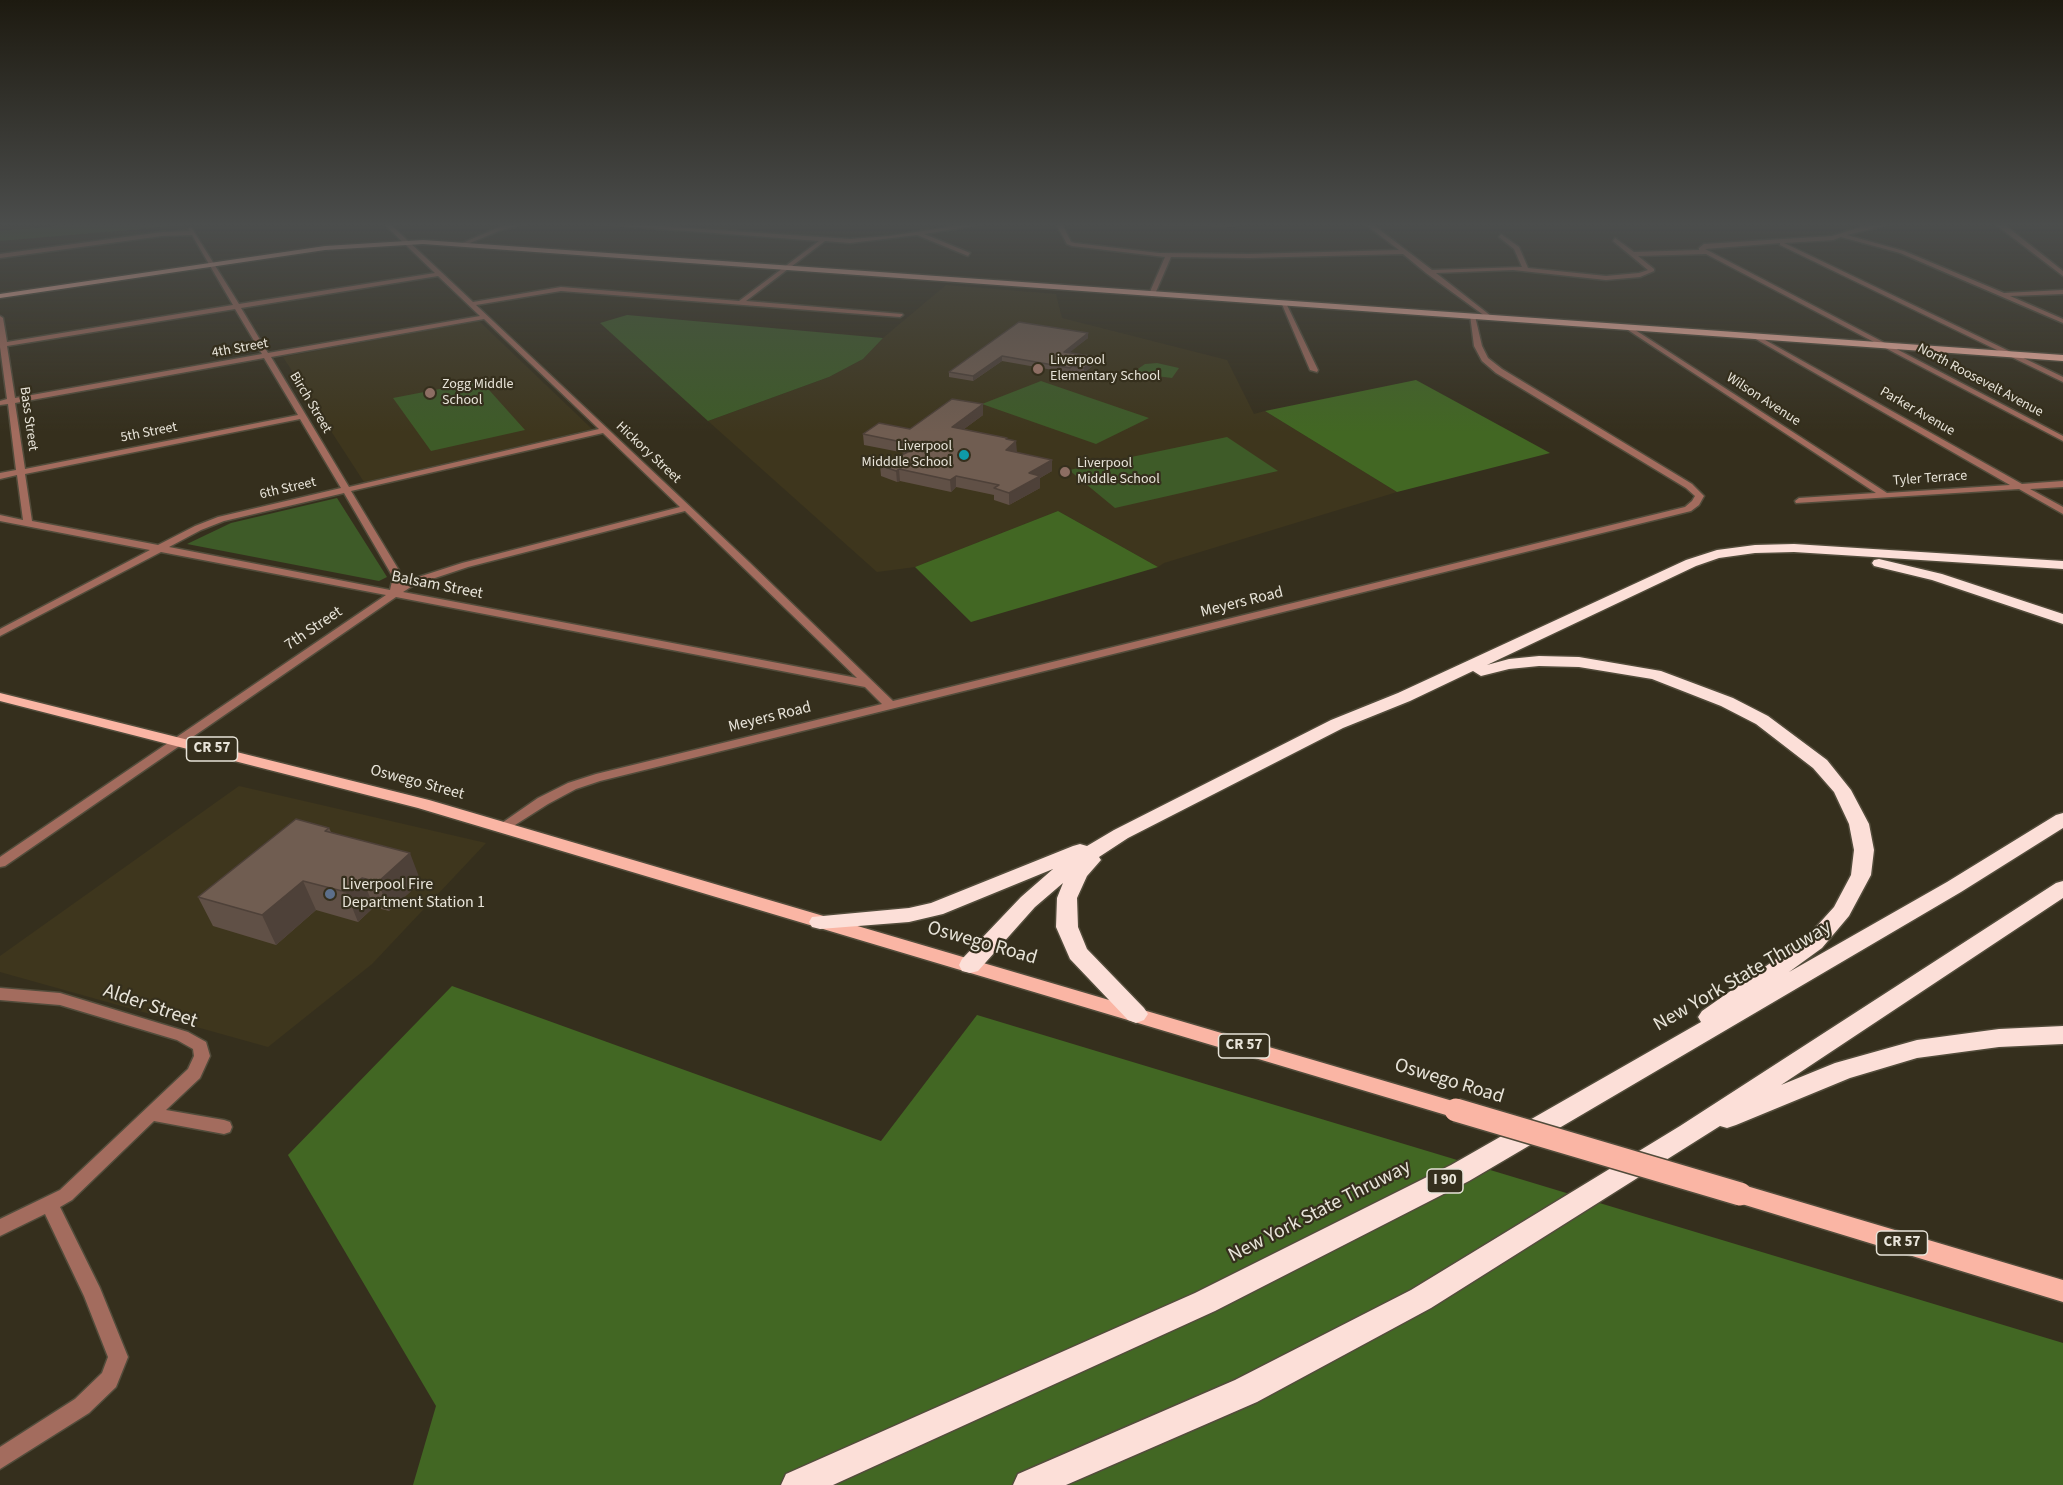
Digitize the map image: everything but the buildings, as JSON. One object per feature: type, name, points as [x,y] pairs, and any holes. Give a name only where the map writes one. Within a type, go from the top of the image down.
[{"type":"highway","points":[[820,922],[909,915],[936,909],[1121,834],[1337,724],[1404,697],[1691,563],[1717,554],[1755,549],[1835,551],[2063,565]]},
{"type":"highway","points":[[1835,551],[1880,558],[1934,571],[2063,615]]},
{"type":"highway","points":[[1265,760],[1349,730],[1714,562],[1762,554],[1826,555],[1896,566],[2002,597],[2063,620]]},
{"type":"highway","points":[[1480,671],[1509,664],[1539,661],[1579,662],[1655,675],[1690,687],[1744,711],[1792,741],[1820,764],[1842,790],[1859,824],[1864,850],[1861,875],[1842,911],[1814,943],[1705,1021],[1683,1045]]},
{"type":"highway","name":"New York State Thruway","points":[[797,1485],[1205,1302],[1460,1173],[1954,886],[2063,819]]},
{"type":"highway","points":[[970,965],[1028,902],[1069,867],[1121,834]]},
{"type":"highway","points":[[1121,834],[1078,873],[1067,898],[1067,927],[1078,953],[1136,1014]]},
{"type":"highway","points":[[1029,1485],[1246,1391],[1421,1299],[1689,1133],[2063,888]]},
{"type":"highway","points":[[1689,1133],[1844,1070],[1917,1049],[1998,1038],[2063,1035]]},
{"type":"main road","points":[[0,296],[19,293]]},
{"type":"main road","points":[[1142,293],[2063,358]]},
{"type":"main road","name":"Oswego Street","points":[[0,697],[423,804],[820,922]]},
{"type":"main road","name":"Oswego Road","points":[[820,922],[2063,1291]]},
{"type":"street","name":"Birch Street","points":[[228,293],[398,577],[394,593]]},
{"type":"street","points":[[2,344],[320,293]]},
{"type":"street","name":"Hickory Street","points":[[459,293],[890,704]]},
{"type":"street","points":[[471,304],[535,293]]},
{"type":"street","points":[[621,293],[900,315]]},
{"type":"street","points":[[741,302],[753,293]]},
{"type":"street","points":[[1457,293],[1489,317]]},
{"type":"street","name":"North Roosevelt Avenue","points":[[1784,293],[2063,439]]},
{"type":"street","points":[[1885,293],[2063,380]]},
{"type":"street","points":[[1998,293],[2063,321]]},
{"type":"street","points":[[2002,295],[2037,293]]},
{"type":"street","points":[[1283,303],[1314,370]]},
{"type":"street","name":"Meyers Road","points":[[504,828],[543,801],[572,786],[596,778],[1668,514],[1696,503],[1700,496],[1689,486],[1499,371],[1485,359],[1478,346],[1472,316]]},
{"type":"street","name":"4th Street","points":[[0,403],[484,317]]},
{"type":"street","name":"Bass Street","points":[[0,318],[28,524]]},
{"type":"street","name":"Wilson Avenue","points":[[1628,327],[1885,495]]},
{"type":"street","name":"Parker Avenue","points":[[1756,337],[2063,511]]},
{"type":"street","name":"5th Street","points":[[0,476],[303,416]]},
{"type":"street","name":"6th Street","points":[[0,633],[159,548],[221,519],[604,430]]},
{"type":"street","name":"Tyler Terrace","points":[[1799,501],[2063,484]]},
{"type":"street","name":"7th Street","points":[[0,863],[394,593],[432,574],[686,508]]},
{"type":"street","name":"Balsam Street","points":[[0,519],[868,684]]},
{"type":"street","name":"Alder Street","points":[[2,996],[60,999],[182,1036],[200,1046],[202,1056],[194,1072],[152,1114]]},
{"type":"street","points":[[0,1228],[66,1195],[152,1114],[224,1126]]},
{"type":"street","points":[[0,1459],[82,1406],[109,1380],[118,1357],[93,1294],[50,1204]]},
{"type":"shaded area","name":"Liverpool Middle School","points":[[936,293],[1056,294],[1062,318],[1227,360],[1254,414],[1265,411],[1397,492],[1164,563],[1158,567],[1058,511],[915,567],[877,572],[708,421],[829,377],[863,359],[883,338]]},
{"type":"shaded area","name":"Zogg Middle School","points":[[479,321],[592,429],[364,482],[283,357]]},
{"type":"shaded area","points":[[239,786],[486,843],[372,964],[268,1047],[0,972],[0,956]]},
{"type":"green space","points":[[627,315],[883,338],[863,359],[829,377],[708,421],[600,323]]},
{"type":"green space","points":[[1157,363],[1179,368],[1172,378],[1132,373],[1145,364]]},
{"type":"green space","points":[[1416,380],[1550,453],[1397,492],[1265,411]]},
{"type":"green space","points":[[481,381],[525,430],[431,451],[393,398]]},
{"type":"green space","points":[[1041,381],[1149,418],[1096,444],[982,404]]},
{"type":"green space","points":[[1227,437],[1278,471],[1115,508],[1069,470]]},
{"type":"green space","points":[[337,498],[387,577],[379,581],[187,544],[231,523]]},
{"type":"green space","points":[[1058,511],[1158,567],[971,622],[915,567]]},
{"type":"green space","points":[[452,986],[881,1141],[977,1015],[2063,1343],[2063,1485],[413,1485],[436,1406],[288,1155]]},
{"type":"place","name":"Liverpool Elementary School","points":[[1038,369]]},
{"type":"place","name":"Zogg Middle School","points":[[430,393]]},
{"type":"place","name":"Liverpool Midddle School","points":[[964,455]]},
{"type":"place","name":"Liverpool Middle School","points":[[1065,472]]},
{"type":"place","name":"Liverpool Fire Department Station 1","points":[[330,894]]}]
